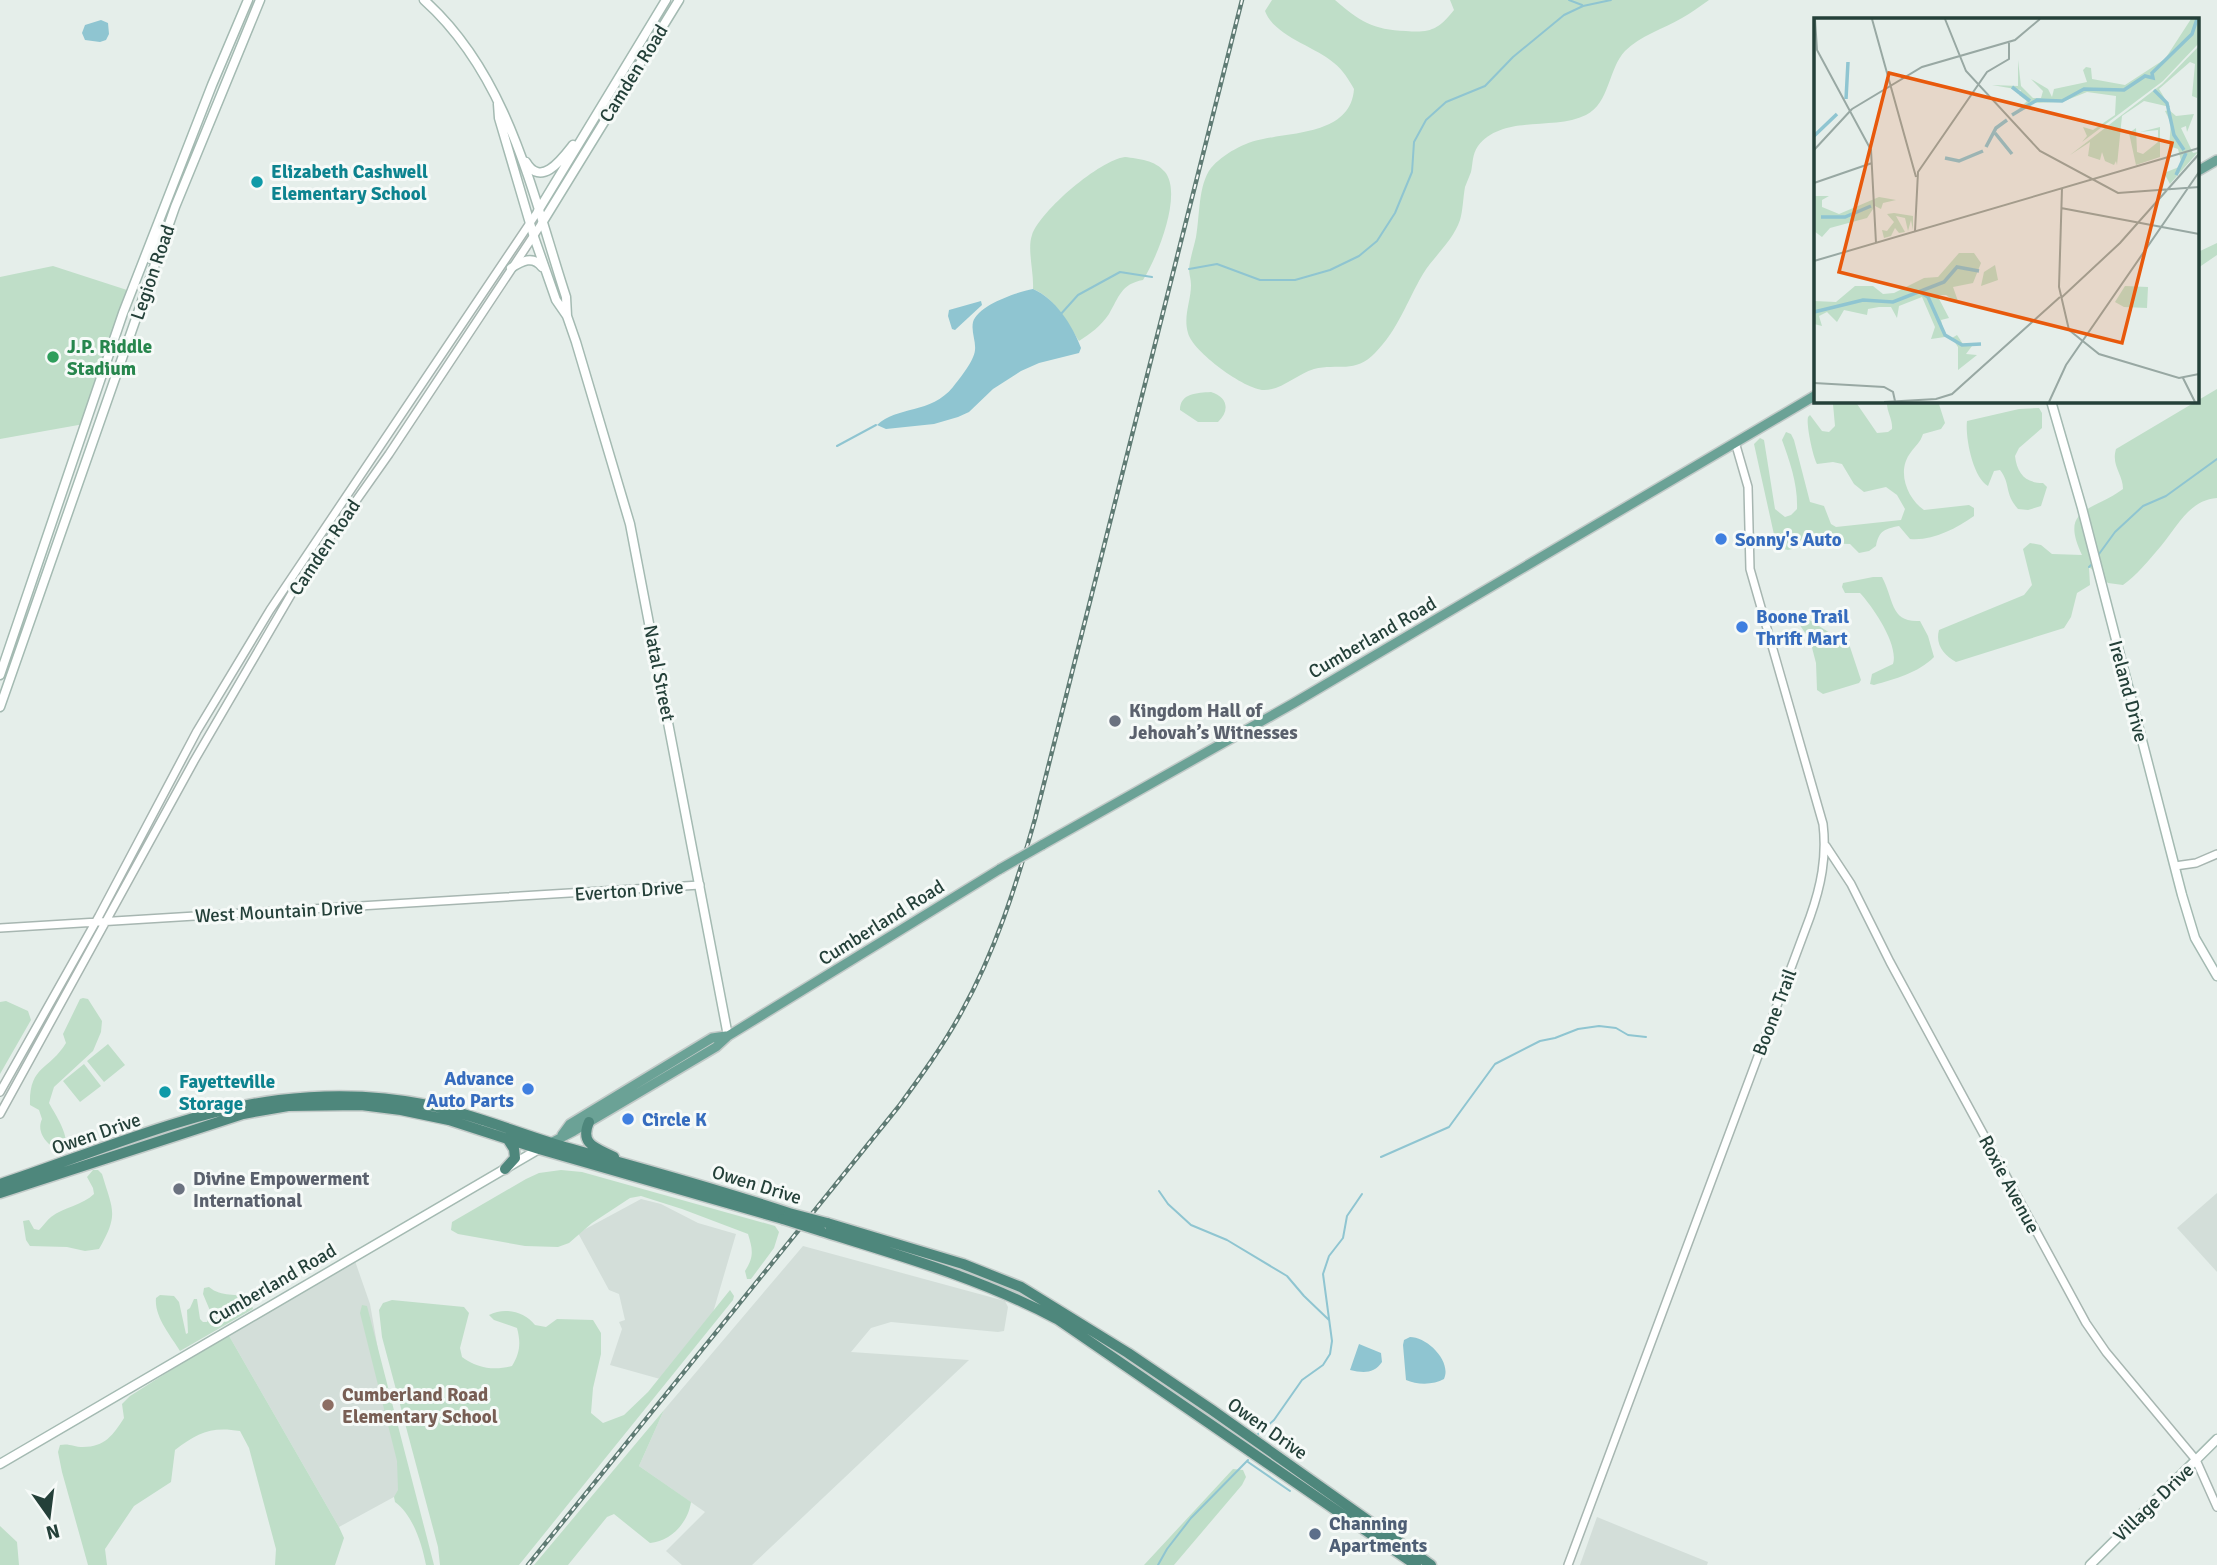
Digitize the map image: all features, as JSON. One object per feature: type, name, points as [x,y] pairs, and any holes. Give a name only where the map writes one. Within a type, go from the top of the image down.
[{"type":"highway","name":"Owen Drive","points":[[0,1193],[136,1148],[249,1105],[309,1097],[369,1097],[428,1105],[626,1165],[715,1188],[786,1216]]},
{"type":"highway","name":"Owen Drive","points":[[0,1184],[195,1124],[274,1108],[350,1104],[419,1113],[539,1149],[963,1264],[1021,1287],[1128,1353],[1416,1565]]},
{"type":"highway","points":[[589,1122],[585,1131],[587,1140],[626,1165]]},
{"type":"highway","points":[[505,1169],[515,1158],[514,1149],[507,1138]]},
{"type":"highway","name":"Owen Drive","points":[[824,1227],[962,1275],[1057,1319],[1258,1456],[1264,1455],[1309,1485],[1350,1506],[1431,1565]]},
{"type":"highway","points":[[962,1275],[973,1274],[1017,1292],[1021,1287]]},
{"type":"highway","points":[[1019,1300],[1023,1297],[1029,1299],[1065,1319],[1072,1319]]},
{"type":"main road","name":"Legion Road","points":[[0,675],[123,313],[159,216],[247,0]]},
{"type":"main road","name":"Legion Road","points":[[0,707],[172,214],[260,0]]},
{"type":"main road","points":[[424,0],[447,22],[470,51],[488,81],[532,171],[538,173],[551,170],[599,112]]},
{"type":"main road","name":"Camden Road","points":[[538,211],[666,0]]},
{"type":"main road","name":"Camden Road","points":[[542,223],[679,0]]},
{"type":"main road","points":[[226,79],[222,76],[240,30],[244,9]]},
{"type":"main road","points":[[208,125],[207,113],[219,82],[216,77]]},
{"type":"main road","name":"Natal Street","points":[[498,104],[499,118],[534,237],[556,300],[567,316]]},
{"type":"main road","points":[[172,214],[168,213],[168,209],[191,147],[192,134]]},
{"type":"main road","name":"Natal Street","points":[[517,144],[566,297],[567,316],[630,524],[728,1036]]},
{"type":"main road","points":[[2200,170],[2217,160]]},
{"type":"main road","points":[[138,313],[139,293],[164,219],[159,216]]},
{"type":"main road","points":[[511,268],[526,260],[534,260],[546,272]]},
{"type":"main road","name":"Cumberland Road","points":[[0,1464],[716,1047],[728,1036],[1000,869],[1283,709],[1814,396]]},
{"type":"main road","name":"Ireland Drive","points":[[2051,402],[2195,938],[2217,976]]},
{"type":"main road","points":[[76,489],[75,479],[97,411],[92,406]]},
{"type":"main road","points":[[28,623],[26,619],[51,538],[50,530]]},
{"type":"main road","points":[[8,682],[7,677],[21,629],[18,624]]},
{"type":"main road","name":"Cumberland Road","points":[[562,1135],[570,1124],[712,1038],[728,1036]]},
{"type":"main road","name":"Village Drive","points":[[2090,1565],[2217,1439]]},
{"type":"street","name":"Camden Road","points":[[0,1092],[96,922],[197,731],[270,610],[538,211]]},
{"type":"street","name":"Camden Road","points":[[0,1114],[194,761],[296,586],[389,454],[542,223]]},
{"type":"street","name":"Boone Trail","points":[[1568,1565],[1821,885],[1825,845],[1823,824],[1750,569],[1748,486],[1735,442]]},
{"type":"street","name":"Roxie Avenue","points":[[1825,845],[1851,884],[1890,962],[2086,1323],[2127,1378],[2196,1460],[2217,1507]]},
{"type":"street","points":[[2175,866],[2196,863],[2217,854]]},
{"type":"street","name":"Everton Drive","points":[[557,894],[700,885]]},
{"type":"street","name":"West Mountain Drive","points":[[0,928],[557,894]]},
{"type":"shaded area","points":[[2217,1193],[2217,1272],[2177,1228]]},
{"type":"shaded area","points":[[641,1199],[661,1204],[698,1223],[736,1234],[712,1316],[660,1379],[610,1365],[622,1329],[619,1322],[625,1320],[619,1294],[609,1290],[578,1233]]},
{"type":"shaded area","points":[[803,1246],[1005,1301],[1008,1307],[1004,1331],[891,1322],[871,1328],[851,1352],[969,1360],[752,1565],[682,1565],[666,1551],[705,1512],[639,1466],[664,1410]]},
{"type":"shaded area","name":"Cumberland Road Elementary School","points":[[355,1261],[370,1304],[403,1492],[339,1527],[228,1334]]},
{"type":"shaded area","points":[[1597,1517],[1708,1562],[1707,1565],[1580,1565]]},
{"type":"green space","points":[[1272,0],[1335,0],[1359,19],[1375,26],[1394,30],[1428,31],[1443,22],[1454,10],[1450,0],[1709,0],[1625,51],[1594,110],[1573,120],[1501,130],[1478,146],[1465,187],[1457,228],[1423,274],[1390,335],[1375,353],[1360,364],[1314,369],[1277,387],[1264,390],[1245,384],[1220,368],[1199,350],[1188,333],[1186,321],[1191,285],[1189,269],[1204,183],[1216,163],[1242,146],[1263,139],[1306,132],[1333,122],[1351,103],[1354,89],[1334,63],[1286,34],[1270,20],[1265,11]]},
{"type":"green space","points":[[1125,157],[1152,163],[1165,172],[1170,182],[1171,195],[1166,226],[1143,280],[1125,288],[1109,314],[1079,341],[1054,304],[1033,289],[1030,247],[1032,235],[1047,213],[1072,188],[1101,167]]},
{"type":"green space","points":[[2217,243],[2217,255],[2200,267],[2200,251]]},
{"type":"green space","name":"J.P. Riddle Stadium","points":[[53,266],[127,290],[84,424],[0,439],[0,277]]},
{"type":"green space","points":[[2217,389],[2217,498],[2191,509],[2148,562],[2123,585],[2108,583],[2089,567],[2090,585],[2077,593],[2071,617],[2064,628],[1956,662],[1944,653],[1939,645],[1939,630],[2024,595],[2032,585],[2023,549],[2030,543],[2041,545],[2052,554],[2082,555],[2074,528],[2077,519],[2090,507],[2123,489],[2115,460],[2116,449],[2195,402],[2200,402],[2200,399]]},
{"type":"green space","points":[[1211,392],[1221,397],[1226,409],[1218,422],[1198,422],[1180,410],[1186,397]]},
{"type":"green space","points":[[1856,402],[1877,433],[1892,429],[1887,402],[1938,402],[1945,423],[1941,429],[1923,434],[1911,452],[1904,467],[1905,484],[1913,499],[1924,510],[1969,505],[1974,508],[1974,516],[1951,530],[1927,538],[1910,539],[1899,526],[1890,528],[1881,534],[1876,546],[1859,553],[1850,544],[1818,543],[1788,550],[1779,548],[1754,444],[1760,438],[1764,440],[1775,509],[1785,517],[1791,515],[1797,509],[1797,500],[1793,474],[1782,440],[1786,432],[1791,434],[1794,440],[1810,502],[1824,506],[1831,524],[1836,527],[1901,520],[1905,509],[1897,495],[1886,487],[1864,492],[1854,484],[1842,464],[1817,464],[1810,441],[1808,417],[1810,415],[1822,431],[1829,432],[1835,426],[1833,404]]},
{"type":"green space","points":[[2039,408],[2042,413],[2042,428],[2019,448],[2015,456],[2023,476],[2047,487],[2041,506],[2028,510],[2018,509],[2000,470],[1994,471],[1988,486],[1978,475],[1967,437],[1967,421],[2019,409]]},
{"type":"green space","points":[[1882,577],[1898,614],[1910,621],[1920,621],[1934,657],[1914,671],[1874,685],[1870,684],[1872,674],[1893,664],[1894,656],[1889,637],[1860,593],[1845,593],[1842,587],[1843,583]]},
{"type":"green space","points":[[1801,617],[1830,633],[1845,632],[1861,680],[1859,683],[1823,694],[1817,690],[1816,663],[1810,640],[1797,621]]},
{"type":"green space","points":[[80,999],[88,999],[102,1021],[101,1032],[93,1051],[54,1087],[49,1103],[65,1134],[64,1153],[49,1144],[42,1135],[39,1110],[30,1105],[31,1092],[36,1075],[66,1043],[63,1034]]},
{"type":"green space","points":[[6,1001],[28,1011],[31,1020],[0,1074],[0,1002]]},
{"type":"green space","points":[[108,1044],[125,1065],[104,1082],[87,1061]]},
{"type":"green space","points":[[84,1064],[101,1086],[80,1102],[63,1081]]},
{"type":"green space","points":[[93,1170],[102,1174],[112,1212],[112,1220],[99,1249],[85,1251],[67,1247],[30,1246],[26,1240],[23,1221],[29,1220],[34,1229],[39,1230],[56,1214],[90,1198],[94,1194],[87,1177]]},
{"type":"green space","points":[[561,1170],[582,1172],[775,1226],[779,1232],[774,1248],[751,1279],[747,1279],[745,1271],[752,1253],[748,1234],[641,1196],[630,1198],[592,1223],[569,1243],[558,1247],[525,1246],[458,1234],[451,1230],[452,1222],[526,1179],[539,1173]]},
{"type":"green space","points":[[209,1287],[219,1293],[250,1299],[253,1309],[180,1351],[160,1319],[156,1298],[160,1295],[174,1296],[179,1302],[186,1334],[187,1310],[194,1299],[197,1299],[200,1319],[207,1322],[211,1313],[203,1294],[204,1288]]},
{"type":"green space","points":[[730,1290],[734,1296],[733,1300],[519,1565],[440,1565],[438,1547],[382,1337],[379,1310],[383,1303],[392,1300],[464,1307],[469,1313],[460,1348],[462,1357],[474,1364],[492,1368],[512,1366],[519,1348],[519,1338],[517,1328],[494,1320],[489,1315],[501,1311],[514,1312],[525,1316],[535,1325],[546,1327],[557,1319],[593,1320],[601,1333],[601,1354],[593,1388],[591,1413],[603,1423],[624,1415],[648,1392]]},
{"type":"green space","points":[[362,1305],[367,1306],[434,1565],[426,1565],[412,1522],[395,1502],[394,1497],[398,1490],[397,1461],[360,1313]]},
{"type":"green space","points":[[228,1334],[339,1527],[344,1538],[335,1565],[275,1565],[276,1549],[249,1448],[240,1431],[221,1429],[198,1435],[175,1450],[171,1482],[134,1506],[105,1549],[107,1565],[88,1565],[62,1472],[58,1452],[60,1445],[83,1447],[103,1442],[112,1435],[124,1418],[122,1404],[130,1396]]},
{"type":"green space","points":[[1097,1338],[1246,1440],[1245,1442],[1096,1340]]},
{"type":"green space","points":[[664,1410],[639,1466],[691,1502],[686,1517],[677,1530],[665,1539],[650,1543],[614,1514],[607,1517],[568,1565],[534,1565]]},
{"type":"green space","points":[[1233,1469],[1243,1470],[1246,1477],[1242,1485],[1174,1565],[1144,1565]]},
{"type":"green space","points":[[0,1526],[17,1542],[19,1565],[0,1565]]},
{"type":"water","points":[[101,20],[108,23],[109,34],[106,40],[85,40],[82,33],[85,25]]},
{"type":"water","points":[[1033,289],[1049,299],[1068,322],[1081,348],[1079,353],[1039,363],[1021,371],[993,389],[969,412],[958,417],[934,424],[886,429],[877,425],[894,415],[925,406],[944,396],[963,374],[974,354],[973,322],[976,316],[999,300]]},
{"type":"water","points":[[981,301],[982,305],[955,330],[952,329],[949,310]]},
{"type":"water","points":[[1410,1337],[1424,1341],[1436,1351],[1446,1372],[1444,1379],[1425,1384],[1406,1380],[1403,1345],[1404,1340]]},
{"type":"water","points":[[1359,1344],[1381,1353],[1382,1362],[1372,1371],[1350,1370]]},
{"type":"waterway","points":[[1569,0],[1582,5]]},
{"type":"waterway","points":[[1189,269],[1217,264],[1260,280],[1295,280],[1330,270],[1359,256],[1377,241],[1395,213],[1412,172],[1414,142],[1426,120],[1446,102],[1485,86],[1513,57],[1564,15],[1583,6],[1611,0]]},
{"type":"waterway","points":[[1060,315],[1078,295],[1120,272],[1152,277]]},
{"type":"waterway","points":[[837,446],[876,425]]},
{"type":"waterway","points":[[2099,554],[2115,532],[2143,506],[2166,496],[2217,459]]},
{"type":"waterway","points":[[2089,567],[2092,564]]},
{"type":"waterway","points":[[1381,1157],[1449,1127],[1495,1064],[1540,1041],[1578,1029],[1599,1026],[1616,1028],[1628,1035],[1646,1037]]},
{"type":"waterway","points":[[1159,1191],[1168,1204],[1191,1225],[1227,1240],[1287,1276],[1329,1320]]},
{"type":"waterway","points":[[1257,1435],[1274,1420],[1302,1380],[1323,1365],[1330,1354],[1332,1341],[1323,1274],[1329,1256],[1343,1238],[1347,1216],[1362,1194]]},
{"type":"waterway","points":[[1158,1565],[1191,1518],[1248,1460]]},
{"type":"waterway","points":[[1248,1462],[1290,1491]]},
{"type":"railway","points":[[528,1565],[899,1106],[947,1037],[984,966],[1012,894],[1035,819],[1242,0]]},
{"type":"place","name":"Elizabeth Cashwell Elementary School","points":[[257,182]]},
{"type":"place","name":"J.P. Riddle Stadium","points":[[53,357]]},
{"type":"place","name":"Sonny's Auto","points":[[1721,539]]},
{"type":"place","name":"Boone Trail Thrift Mart","points":[[1742,627]]},
{"type":"place","name":"Kingdom Hall of Jehovah’s Witnesses","points":[[1115,721]]},
{"type":"place","name":"Advance Auto Parts","points":[[528,1089]]},
{"type":"place","name":"Fayetteville Storage","points":[[165,1092]]},
{"type":"place","name":"Circle K","points":[[628,1119]]},
{"type":"place","name":"Divine Empowerment International","points":[[179,1189]]},
{"type":"place","name":"Cumberland Road Elementary School","points":[[328,1405]]},
{"type":"place","name":"Channing Apartments","points":[[1315,1534]]}]
